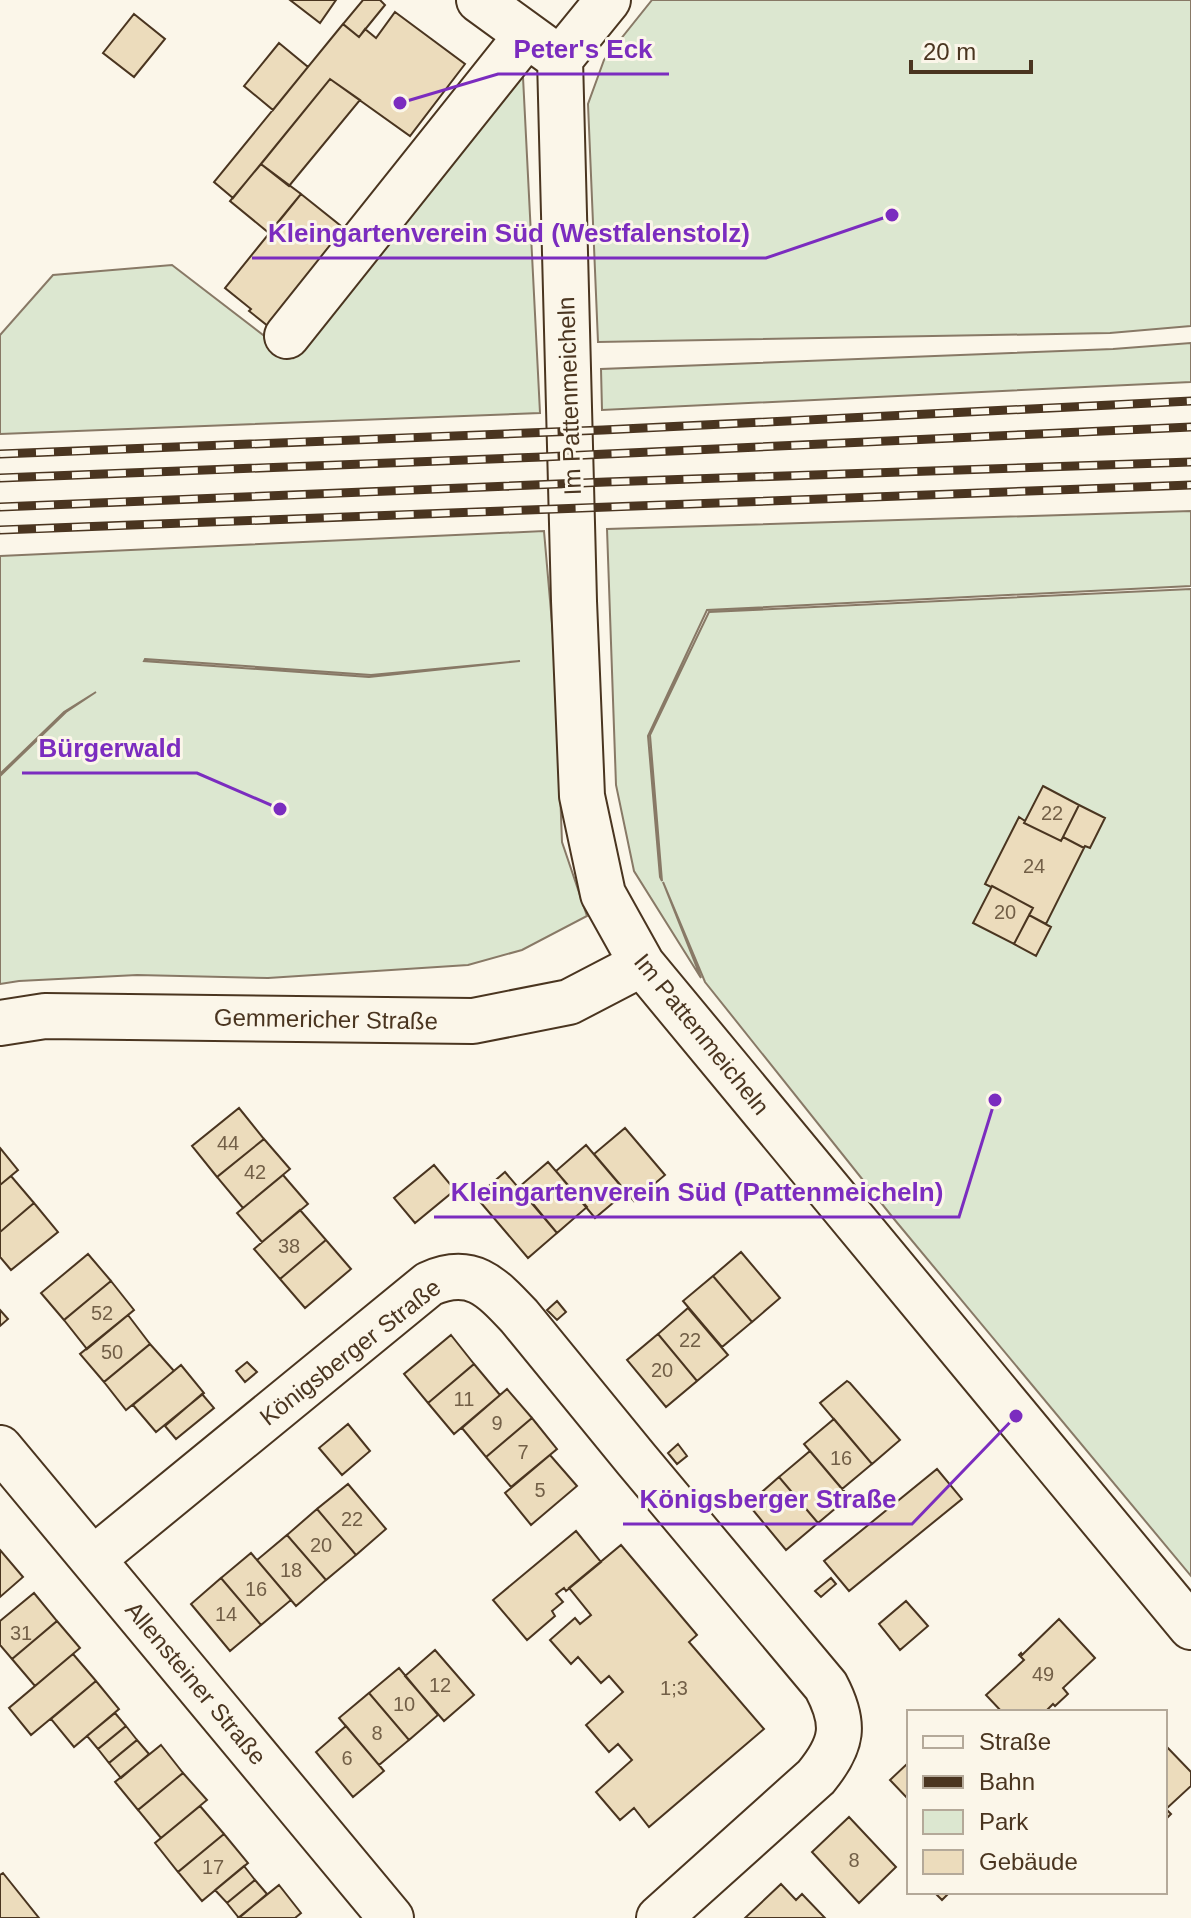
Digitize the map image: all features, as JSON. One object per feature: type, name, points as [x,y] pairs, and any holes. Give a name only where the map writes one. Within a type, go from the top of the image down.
[{"type":"street","points":[[479,0],[544,47]]},
{"type":"street","points":[[287,336],[544,47],[608,0]]},
{"type":"street","name":"Im Pattenmeicheln","points":[[544,47],[582,796],[603,894],[642,964],[1191,1627]]},
{"type":"street","name":"Gemmericher Straße","points":[[0,1023],[45,1016],[473,1021],[569,1002],[642,964]]},
{"type":"street","name":"Königsberger Straße","points":[[93,1559],[429,1284],[444,1277],[462,1275],[482,1282],[519,1316],[826,1686],[836,1705],[840,1727],[836,1745],[822,1770],[659,1918]]},
{"type":"street","name":"Allensteiner Straße","points":[[0,1448],[391,1918]]},
{"type":"green space","points":[[652,0],[1191,0],[1191,326],[1110,333],[598,342],[588,104],[604,60]]},
{"type":"green space","points":[[523,77],[540,413],[0,434],[0,335],[53,275],[172,265],[293,358],[515,78]]},
{"type":"green space","points":[[1191,343],[1191,382],[602,410],[601,369],[1113,349]]},
{"type":"green space","points":[[1191,511],[1191,586],[707,610],[648,736],[662,881],[650,735],[709,612],[1191,589],[1191,1576],[894,1219],[705,982],[663,882],[701,978],[634,871],[616,785],[607,529]]},
{"type":"green space","points":[[544,531],[555,658],[562,842],[587,916],[522,950],[468,965],[268,978],[137,975],[0,984],[0,776],[66,712],[96,692],[64,712],[0,774],[0,556]],"holes":[[[144,661],[371,675],[520,661],[369,677]]]},
{"type":"building","points":[[290,0],[336,0],[320,23]]},
{"type":"building","points":[[363,0],[380,0],[385,5],[359,37],[343,24]]},
{"type":"building","points":[[395,12],[465,64],[410,136],[330,79],[233,198],[214,182],[343,24],[359,37],[365,29],[376,38]]},
{"type":"building","points":[[134,14],[165,39],[134,77],[103,53]]},
{"type":"building","points":[[279,43],[308,67],[273,110],[244,86]]},
{"type":"building","points":[[330,79],[360,100],[289,186],[261,164]]},
{"type":"building","points":[[261,164],[301,194],[269,233],[230,201]]},
{"type":"building","points":[[301,194],[351,234],[273,330],[225,288]]},
{"type":"building","points":[[1043,786],[1079,805],[1061,841],[1024,823]]},
{"type":"building","points":[[1079,805],[1105,818],[1090,848],[1063,837]]},
{"type":"building","points":[[1019,817],[1024,823],[1061,841],[1063,837],[1084,848],[1046,924],[1029,915],[1033,908],[985,884]]},
{"type":"building","points":[[992,886],[1033,908],[1014,944],[973,923]]},
{"type":"building","points":[[1029,915],[1051,927],[1036,956],[1014,944]]},
{"type":"building","points":[[239,1108],[264,1139],[217,1177],[192,1146]]},
{"type":"building","points":[[625,1128],[665,1175],[634,1201],[594,1154]]},
{"type":"building","points":[[264,1139],[290,1169],[243,1208],[217,1177]]},
{"type":"building","points":[[586,1145],[626,1192],[595,1218],[556,1171]]},
{"type":"building","points":[[0,1148],[18,1170],[0,1185]]},
{"type":"building","points":[[548,1162],[587,1207],[557,1233],[519,1187]]},
{"type":"building","points":[[434,1165],[455,1190],[415,1223],[394,1198]]},
{"type":"building","points":[[505,1172],[557,1233],[528,1258],[476,1197]]},
{"type":"building","points":[[283,1175],[308,1204],[262,1242],[237,1213]]},
{"type":"building","points":[[11,1176],[34,1203],[0,1232],[0,1185]]},
{"type":"building","points":[[34,1203],[58,1232],[11,1270],[0,1257],[0,1232]]},
{"type":"building","points":[[300,1210],[326,1240],[280,1279],[254,1249]]},
{"type":"building","points":[[326,1240],[351,1269],[305,1308],[280,1279]]},
{"type":"building","points":[[741,1252],[780,1298],[752,1322],[713,1276]]},
{"type":"building","points":[[88,1254],[111,1281],[64,1320],[41,1293]]},
{"type":"building","points":[[713,1276],[752,1322],[722,1347],[683,1301]]},
{"type":"building","points":[[111,1281],[134,1310],[87,1349],[64,1320]]},
{"type":"building","points":[[557,1301],[566,1312],[557,1320],[547,1310]]},
{"type":"building","points":[[688,1308],[728,1355],[697,1381],[658,1334]]},
{"type":"building","points":[[0,1310],[8,1319],[0,1326]]},
{"type":"building","points":[[128,1315],[150,1344],[104,1382],[80,1354]]},
{"type":"building","points":[[658,1334],[697,1381],[666,1407],[627,1360]]},
{"type":"building","points":[[451,1335],[474,1364],[428,1403],[404,1374]]},
{"type":"building","points":[[150,1344],[174,1371],[126,1410],[104,1382]]},
{"type":"building","points":[[247,1362],[257,1372],[245,1382],[236,1371]]},
{"type":"building","points":[[474,1364],[500,1395],[454,1434],[428,1403]]},
{"type":"building","points":[[181,1365],[204,1393],[156,1432],[133,1405]]},
{"type":"building","points":[[847,1381],[900,1440],[872,1464],[820,1403]]},
{"type":"building","points":[[507,1389],[532,1418],[486,1457],[462,1428]]},
{"type":"building","points":[[202,1394],[214,1408],[176,1439],[165,1426]]},
{"type":"building","points":[[532,1418],[557,1449],[511,1487],[486,1457]]},
{"type":"building","points":[[834,1419],[872,1464],[842,1489],[804,1444]]},
{"type":"building","points":[[348,1424],[370,1451],[342,1475],[319,1448]]},
{"type":"building","points":[[678,1444],[687,1456],[677,1464],[668,1453]]},
{"type":"building","points":[[810,1451],[849,1497],[818,1523],[779,1477]]},
{"type":"building","points":[[550,1455],[577,1486],[531,1525],[505,1493]]},
{"type":"building","points":[[937,1469],[962,1499],[849,1591],[824,1561]]},
{"type":"building","points":[[779,1477],[818,1523],[786,1550],[748,1504]]},
{"type":"building","points":[[348,1484],[386,1529],[356,1555],[317,1509]]},
{"type":"building","points":[[317,1509],[356,1555],[326,1580],[287,1535]]},
{"type":"building","points":[[576,1531],[601,1562],[566,1591],[564,1588],[556,1594],[563,1602],[552,1611],[555,1616],[527,1640],[493,1600]]},
{"type":"building","points":[[287,1535],[326,1580],[296,1606],[257,1560]]},
{"type":"building","points":[[621,1545],[697,1635],[689,1642],[764,1729],[649,1827],[634,1808],[620,1820],[596,1792],[632,1760],[618,1744],[609,1752],[586,1725],[623,1692],[609,1676],[601,1683],[578,1657],[571,1664],[550,1640],[575,1618],[580,1624],[591,1615],[569,1588]]},
{"type":"building","points":[[0,1550],[23,1577],[0,1597]]},
{"type":"building","points":[[251,1553],[291,1600],[261,1625],[221,1578]]},
{"type":"building","points":[[221,1578],[261,1625],[230,1651],[191,1604]]},
{"type":"building","points":[[831,1578],[836,1584],[821,1597],[815,1591]]},
{"type":"building","points":[[34,1593],[57,1621],[12,1659],[0,1645],[0,1621]]},
{"type":"building","points":[[906,1601],[928,1626],[900,1650],[879,1624]]},
{"type":"building","points":[[1059,1619],[1095,1658],[1063,1688],[1068,1694],[1055,1706],[1053,1704],[1047,1710],[1000,1710],[986,1695],[1024,1660],[1019,1655]]},
{"type":"building","points":[[57,1621],[80,1648],[35,1686],[12,1659]]},
{"type":"building","points":[[435,1650],[474,1695],[444,1721],[405,1676]]},
{"type":"building","points":[[73,1654],[96,1681],[31,1735],[9,1708]]},
{"type":"building","points":[[399,1668],[438,1715],[409,1740],[369,1693]]},
{"type":"building","points":[[96,1681],[119,1709],[74,1747],[51,1719]]},
{"type":"building","points":[[369,1693],[409,1740],[379,1765],[339,1718]]},
{"type":"building","points":[[115,1713],[126,1726],[98,1749],[87,1736]]},
{"type":"building","points":[[126,1726],[137,1740],[109,1763],[98,1749]]},
{"type":"building","points":[[346,1726],[384,1771],[353,1797],[316,1752]]},
{"type":"building","points":[[137,1740],[149,1754],[121,1778],[109,1763]]},
{"type":"building","points":[[161,1745],[183,1773],[138,1810],[115,1782]]},
{"type":"building","points":[[1167,1747],[1191,1772],[1191,1786],[1167,1808]]},
{"type":"building","points":[[907,1764],[907,1798],[890,1780]]},
{"type":"building","points":[[183,1773],[207,1800],[161,1838],[138,1810]]},
{"type":"building","points":[[200,1806],[224,1834],[178,1872],[155,1843]]},
{"type":"building","points":[[849,1817],[896,1867],[859,1903],[812,1852]]},
{"type":"building","points":[[224,1834],[248,1863],[202,1901],[178,1872]]},
{"type":"building","points":[[244,1866],[255,1880],[227,1903],[215,1890]]},
{"type":"building","points":[[3,1873],[39,1918],[0,1918],[0,1875]]},
{"type":"building","points":[[255,1880],[267,1894],[239,1918],[227,1903]]},
{"type":"building","points":[[781,1884],[796,1900],[802,1894],[825,1918],[745,1918]]},
{"type":"building","points":[[279,1885],[301,1913],[295,1918],[238,1918]]},
{"type":"railway","points":[[0,454],[603,430],[1191,401]]},
{"type":"railway","points":[[0,478],[1191,427]]},
{"type":"railway","points":[[0,507],[1191,462]]},
{"type":"railway","points":[[0,530],[1191,485]]},
{"type":"place","name":"Peter's Eck","points":[[400,103]]},
{"type":"place","name":"Kleingartenverein Süd (Westfalenstolz)","points":[[892,215]]},
{"type":"place","name":"Bürgerwald","points":[[280,809]]},
{"type":"place","name":"Kleingartenverein Süd (Pattenmeicheln)","points":[[995,1100]]},
{"type":"place","name":"Königsberger Straße","points":[[1016,1416]]}]
